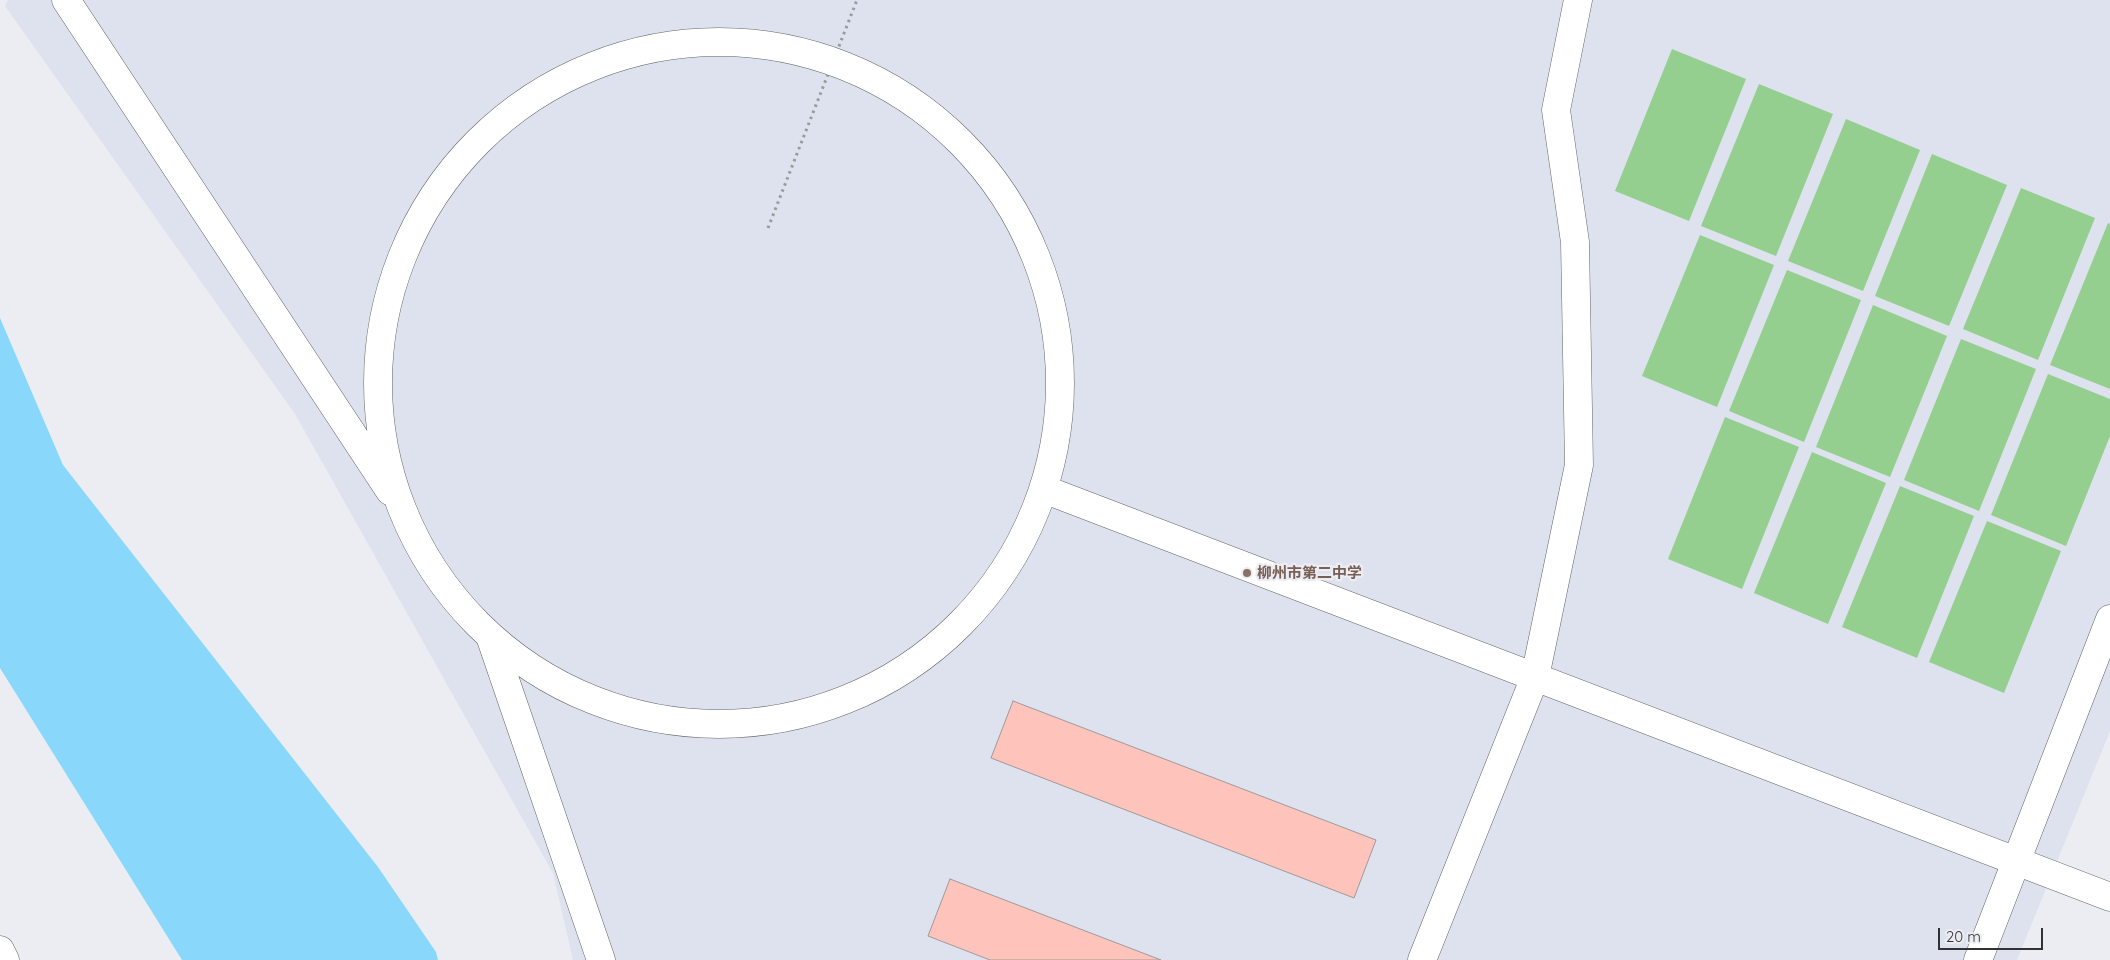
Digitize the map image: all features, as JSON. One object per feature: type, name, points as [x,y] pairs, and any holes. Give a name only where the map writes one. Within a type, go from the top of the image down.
[{"type":"street","points":[[66,0],[397,502],[436,576],[492,639],[587,699],[697,726],[810,715],[913,668],[994,590],[1046,490],[1063,386],[1046,281],[1000,186],[926,110],[834,60],[724,39],[614,55],[515,105],[509,111],[438,184],[389,283],[376,393],[397,502]]},
{"type":"street","points":[[1422,960],[1535,677],[1579,465],[1575,242],[1556,110],[1578,0]]},
{"type":"street","points":[[1046,490],[2110,897]]},
{"type":"street","points":[[1978,960],[2110,619]]},
{"type":"street","points":[[492,639],[601,960]]},
{"type":"street","points":[[0,950],[5,960]]},
{"type":"path","points":[[768,228],[857,0]]},
{"type":"shaded area","name":"柳州市第二中学","points":[[8,0],[2110,0],[2110,731],[2017,960],[573,960],[553,873],[295,414],[5,6]]},
{"type":"green space","points":[[1672,49],[1746,79],[1689,221],[1615,191]]},
{"type":"green space","points":[[1759,84],[1833,114],[1776,256],[1701,226]]},
{"type":"green space","points":[[1846,119],[1920,150],[1863,291],[1788,261]]},
{"type":"green space","points":[[1932,154],[2007,185],[1949,326],[1875,296]]},
{"type":"green space","points":[[2021,188],[2095,218],[2038,360],[1963,329]]},
{"type":"green space","points":[[2108,223],[2110,224],[2110,389],[2050,365]]},
{"type":"green space","points":[[1700,235],[1774,265],[1717,407],[1642,376]]},
{"type":"green space","points":[[1787,270],[1861,300],[1804,442],[1729,411]]},
{"type":"green space","points":[[1873,305],[1947,336],[1890,477],[1816,447]]},
{"type":"green space","points":[[1961,339],[2036,369],[1979,511],[1904,480]]},
{"type":"green space","points":[[2048,374],[2110,399],[2110,436],[2066,546],[1991,515]]},
{"type":"green space","points":[[1725,417],[1799,447],[1742,589],[1668,559]]},
{"type":"green space","points":[[1812,452],[1886,483],[1828,624],[1754,593]]},
{"type":"green space","points":[[1900,486],[1974,516],[1917,658],[1842,627]]},
{"type":"green space","points":[[1987,521],[2061,551],[2004,693],[1929,662]]},
{"type":"water","points":[[0,318],[63,465],[378,867],[436,952],[438,960],[182,960],[0,668]]},
{"type":"building","points":[[1013,701],[1376,840],[1354,898],[991,758]]},
{"type":"building","points":[[950,879],[1161,960],[990,960],[928,936]]},
{"type":"place","name":"柳州市第二中学","points":[[1247,573]]}]
